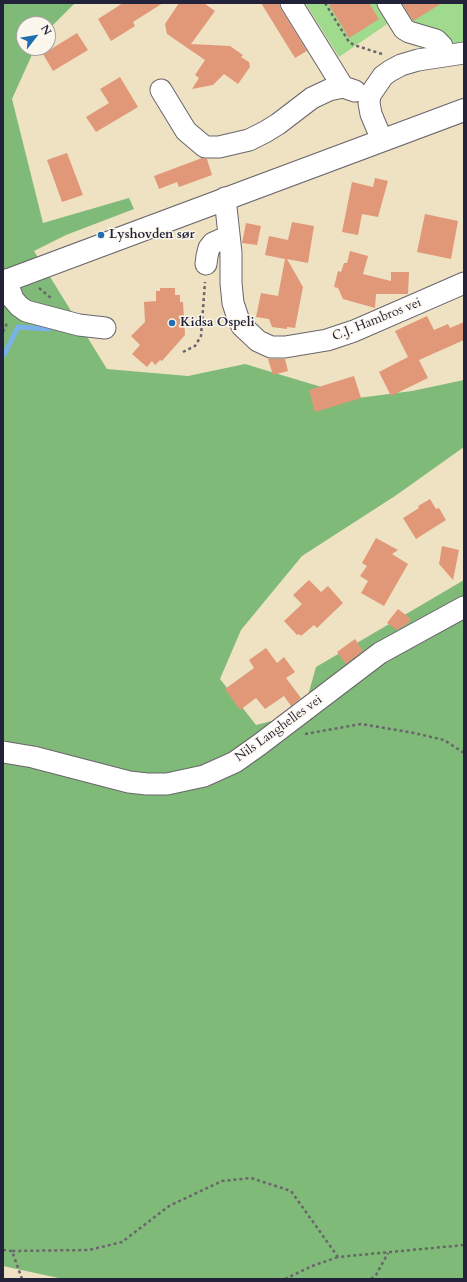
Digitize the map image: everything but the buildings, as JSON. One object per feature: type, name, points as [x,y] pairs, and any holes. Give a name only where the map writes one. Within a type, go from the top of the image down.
[{"type":"main road","points":[[4,281],[464,110]]},
{"type":"street","points":[[291,3],[343,87]]},
{"type":"street","points":[[388,3],[404,29],[409,32],[436,40],[442,46],[444,56]]},
{"type":"street","points":[[382,140],[371,114],[369,103],[370,95],[383,76],[402,65],[418,60],[464,53]]},
{"type":"street","points":[[161,90],[186,132],[205,147],[233,145],[249,140],[278,124],[312,98],[329,90],[343,87],[370,95]]},
{"type":"street","name":"C.J. Hambros vei","points":[[225,198],[230,236],[233,303],[242,326],[258,341],[271,346],[284,347],[327,340],[354,331],[464,283]]},
{"type":"street","points":[[206,264],[209,248],[213,243],[230,236]]},
{"type":"street","points":[[4,281],[13,299],[26,311],[79,325],[105,328]]},
{"type":"street","name":"Nils Langhelles vei","points":[[3,752],[33,757],[128,782],[167,784],[204,776],[235,762],[288,724],[380,653],[464,607]]},
{"type":"path","points":[[325,3],[349,42],[378,53],[402,65]]},
{"type":"path","points":[[183,352],[195,346],[201,336],[206,264]]},
{"type":"path","points":[[288,724],[300,735],[361,724],[444,740],[464,753]]},
{"type":"path","points":[[3,1250],[89,1250],[122,1242],[169,1206],[222,1181],[251,1178],[291,1191],[338,1257]]},
{"type":"path","points":[[285,1279],[312,1266],[338,1257],[464,1245]]},
{"type":"path","points":[[12,1251],[22,1279]]},
{"type":"path","points":[[371,1279],[376,1275],[388,1252]]},
{"type":"green space","points":[[3,3],[75,3],[56,22],[56,16],[16,16],[16,56],[31,56],[12,99],[43,223],[129,198],[134,209],[66,235],[34,251],[107,369],[188,376],[245,364],[358,398],[412,391],[464,380],[464,447],[395,496],[302,556],[241,630],[220,679],[256,725],[303,713],[316,667],[464,580],[464,1279],[63,1279],[3,1266]]},
{"type":"green space","points":[[305,3],[464,3],[464,47],[461,48],[393,20],[339,57]]},
{"type":"waterway","points":[[3,355],[18,327],[49,329]]},
{"type":"place","name":"Lyshovden sør","points":[[101,235]]},
{"type":"place","name":"Kidsa Ospeli","points":[[172,323]]}]
